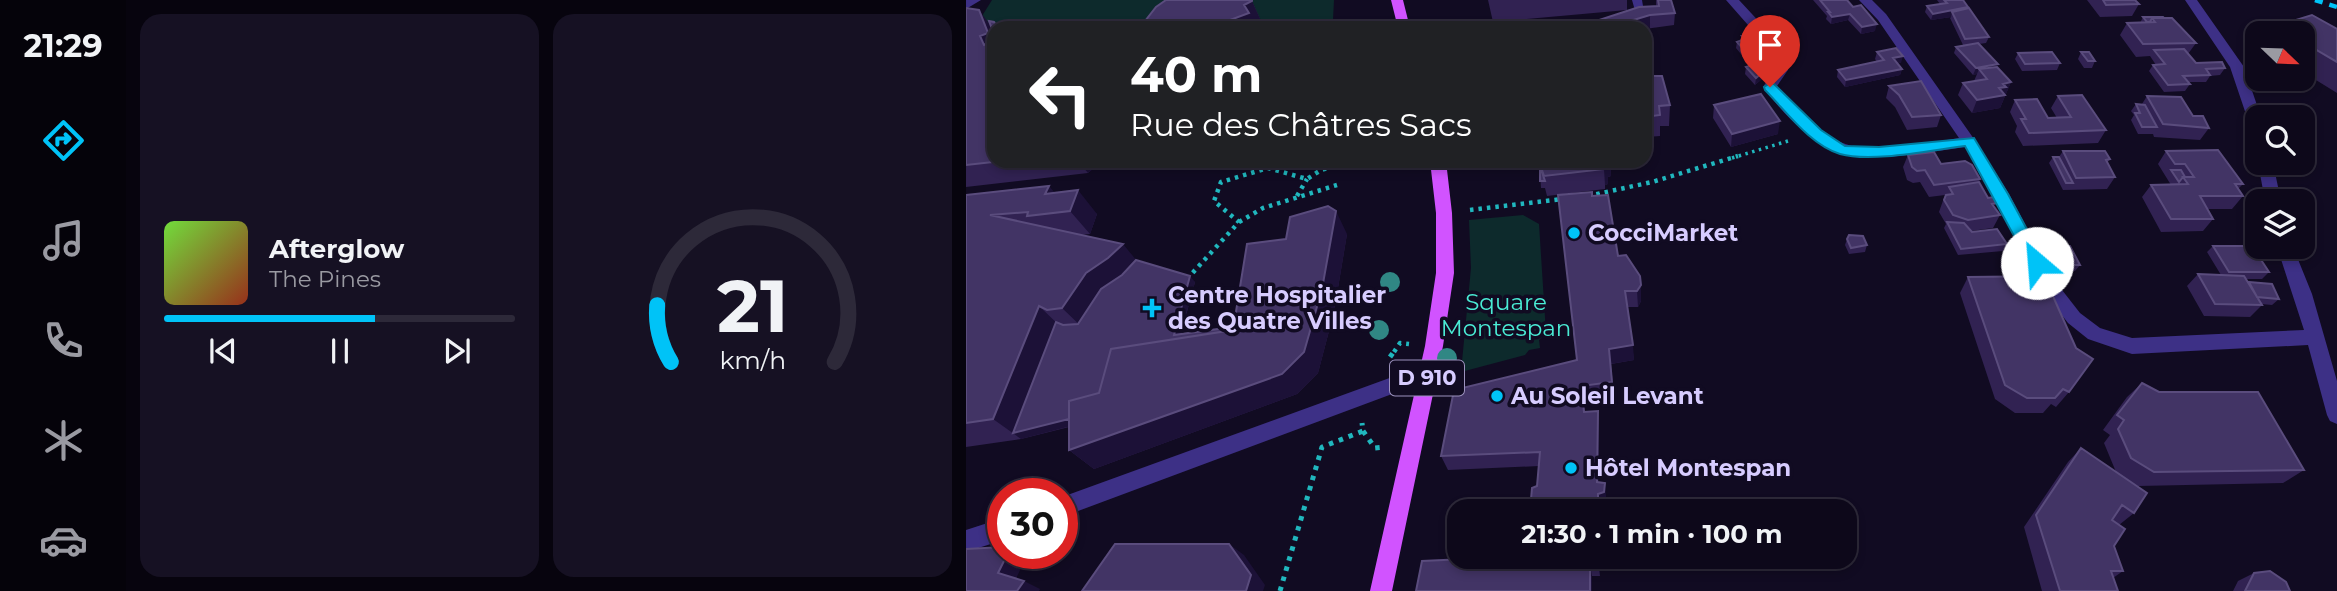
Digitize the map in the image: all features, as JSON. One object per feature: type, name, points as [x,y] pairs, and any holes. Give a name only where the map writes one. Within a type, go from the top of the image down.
[{"type":"main road","points":[[1397,0],[1402,21]]},
{"type":"main road","name":"D 910","points":[[1381,591],[1434,346],[1445,273],[1444,213],[1439,168]]},
{"type":"street","points":[[966,5],[975,0]]},
{"type":"street","points":[[1732,0],[1784,57],[1781,70],[1770,87],[1816,133],[1842,150],[1879,152],[1969,142]]},
{"type":"street","points":[[1865,0],[1882,17],[1969,142],[2001,194],[2049,286],[2074,318],[2094,334],[2132,346],[2315,337]]},
{"type":"street","points":[[2191,0],[2237,67],[2250,105]]},
{"type":"street","points":[[2289,259],[2337,415]]},
{"type":"street","points":[[1078,502],[1428,372]]},
{"type":"street","points":[[966,541],[987,534]]},
{"type":"lane","points":[[1626,21],[1641,16],[1637,0]]},
{"type":"path","points":[[1579,198],[1652,182],[1816,133]]},
{"type":"path","points":[[1239,222],[1214,201],[1221,182],[1268,168],[1307,178]]},
{"type":"path","points":[[1297,197],[1307,178],[1328,168]]},
{"type":"path","points":[[1186,280],[1239,222],[1263,208],[1337,185]]},
{"type":"path","points":[[1444,213],[1602,195],[1599,201],[1589,203]]},
{"type":"path","points":[[1382,363],[1400,344],[1434,346]]},
{"type":"path","points":[[1280,591],[1322,447],[1363,431],[1357,398]]},
{"type":"green space","points":[[992,0],[1215,0],[1179,21],[987,21],[987,26],[977,24]]},
{"type":"green space","points":[[1242,0],[1334,0],[1333,20],[1261,21]]},
{"type":"green space","name":"Square Montespan","points":[[1523,215],[1539,224],[1546,333],[1539,340],[1540,348],[1529,350],[1525,355],[1461,372],[1471,268],[1469,220]]},
{"type":"building","points":[[1166,0],[1252,0],[1244,5],[1249,13],[1227,21],[1145,21],[1156,7]]},
{"type":"building","points":[[1658,0],[1671,0],[1675,13],[1650,15],[1630,21],[1596,21],[1639,7],[1659,6]]},
{"type":"building","points":[[1820,0],[1847,0],[1853,7],[1861,5],[1877,24],[1862,27],[1850,14],[1832,17]]},
{"type":"building","points":[[1944,0],[1963,0],[1968,7],[1933,14],[1927,6],[1947,3]]},
{"type":"building","points":[[2103,0],[2135,0],[2139,4],[2106,5]]},
{"type":"building","points":[[966,8],[979,10],[987,30],[987,33],[980,36],[984,45],[987,44],[987,163],[966,165]]},
{"type":"building","points":[[1969,8],[1989,37],[1965,39],[1952,12]]},
{"type":"building","points":[[2312,15],[2337,29],[2337,62],[2315,49],[2315,21],[2292,21]]},
{"type":"building","points":[[2143,17],[2164,18],[2152,18],[2147,22]]},
{"type":"building","points":[[2152,18],[2172,18],[2196,43],[2143,44],[2127,23],[2155,22]]},
{"type":"building","points":[[1765,34],[1779,49],[1768,53],[1770,56],[1750,57],[1737,42],[1745,39],[1742,36]]},
{"type":"building","points":[[1978,43],[1998,64],[1976,68],[1956,47]]},
{"type":"building","points":[[1896,48],[1903,56],[1893,58],[1902,69],[1846,80],[1838,70],[1884,60],[1877,52]]},
{"type":"building","points":[[2184,49],[2196,63],[2222,62],[2225,68],[2206,69],[2210,75],[2183,76],[2190,84],[2168,85],[2153,65],[2165,64],[2154,50]]},
{"type":"building","points":[[2052,52],[2060,63],[2025,64],[2018,53]]},
{"type":"building","points":[[2081,52],[2089,52],[2095,61],[2088,61]]},
{"type":"building","points":[[1756,64],[1763,72],[1756,78],[1746,67]]},
{"type":"building","points":[[1997,67],[2011,82],[2003,84],[2006,87],[1999,88],[2005,95],[1977,100],[1963,83],[1987,79],[1979,69]]},
{"type":"building","points":[[1652,76],[1662,76],[1670,105],[1659,106],[1660,115],[1652,116]]},
{"type":"building","points":[[1921,81],[1941,115],[1912,117],[1899,95],[1889,86]]},
{"type":"building","points":[[1761,94],[1780,121],[1732,134],[1714,105]]},
{"type":"building","points":[[2082,95],[2106,130],[2029,133],[2021,119],[2026,119],[2015,100],[2037,99],[2048,118],[2071,117],[2058,96]]},
{"type":"building","points":[[2147,96],[2181,97],[2193,116],[2203,116],[2209,128],[2163,124]]},
{"type":"building","points":[[2136,104],[2145,105],[2157,127],[2142,127],[2135,113],[2140,113]]},
{"type":"building","points":[[2218,150],[2243,184],[2235,184],[2243,196],[2200,196],[2213,219],[2171,219],[2151,185],[2188,184],[2183,177],[2194,177],[2185,164],[2175,164],[2166,151]]},
{"type":"building","points":[[2063,151],[2105,151],[2110,159],[2106,160],[2115,177],[2076,178]]},
{"type":"building","points":[[1934,152],[1941,164],[1965,161],[1972,165],[1980,179],[1934,185],[1925,170],[1917,171],[1912,167],[1908,155]]},
{"type":"building","points":[[2053,157],[2059,157],[2073,183],[2066,183]]},
{"type":"building","points":[[1540,168],[1541,168],[1545,181],[1540,181]]},
{"type":"building","points":[[1541,168],[1604,169],[1544,176]]},
{"type":"building","points":[[2171,170],[2181,170],[2185,177],[2179,182]]},
{"type":"building","points":[[1979,182],[1988,198],[1994,197],[1998,203],[1992,204],[2000,215],[1968,220],[1953,215],[1944,200],[1946,195],[1953,194],[1949,187]]},
{"type":"building","points":[[1049,186],[1045,194],[1078,190],[1070,211],[1027,216],[1028,212],[990,215],[1123,244],[1086,273],[1062,308],[1047,310],[1039,306],[993,419],[966,423],[966,195]]},
{"type":"building","points":[[1592,192],[1592,196],[1608,195],[1618,256],[1626,255],[1640,276],[1641,285],[1637,291],[1625,291],[1633,345],[1609,349],[1612,382],[1581,386],[1584,412],[1598,411],[1597,482],[1605,483],[1604,492],[1598,494],[1598,499],[1531,499],[1532,488],[1537,486],[1540,452],[1441,456],[1454,390],[1577,360],[1558,195]]},
{"type":"building","points":[[1328,206],[1336,211],[1322,289],[1304,352],[1282,374],[1069,450],[1069,401],[1099,393],[1111,349],[1233,330],[1247,244],[1286,239],[1290,217]]},
{"type":"building","points":[[1947,222],[1964,223],[1972,232],[1997,229],[2007,244],[1961,249]]},
{"type":"building","points":[[1849,235],[1863,236],[1867,245],[1851,248],[1847,239]]},
{"type":"building","points":[[2053,246],[2070,246],[2080,265],[2063,265]]},
{"type":"building","points":[[2213,246],[2245,246],[2245,259],[2260,259],[2269,272],[2229,272]]},
{"type":"building","points":[[1136,260],[1190,276],[1174,335],[1233,327],[1233,330],[1111,349],[1099,393],[1069,401],[1069,419],[1013,433],[1056,322],[1063,325],[1078,324],[1101,289],[1122,275]]},
{"type":"building","points":[[2198,274],[2244,276],[2262,305],[2215,304]]},
{"type":"building","points":[[2044,276],[2076,348],[2093,359],[2069,392],[2063,389],[2055,398],[2027,398],[2005,385],[1968,277]]},
{"type":"building","points":[[2249,282],[2272,284],[2279,299],[2257,297]]},
{"type":"building","points":[[2142,383],[2159,392],[2258,392],[2304,470],[2154,472],[2131,458],[2118,429],[2124,420],[2117,415]]},
{"type":"building","points":[[2081,448],[2147,493],[2134,513],[2122,505],[2112,520],[2125,529],[2114,546],[2123,571],[2111,571],[2118,591],[2060,591],[2036,515]]},
{"type":"building","points":[[1115,544],[1229,544],[1251,575],[1246,591],[1082,591]]},
{"type":"building","points":[[987,548],[987,569],[1000,569],[998,573],[1024,581],[1017,591],[966,591],[966,549]]},
{"type":"building","points":[[1447,560],[1447,569],[1590,569],[1590,591],[1416,591],[1422,561]]},
{"type":"building","points":[[2270,571],[2286,582],[2290,591],[2245,591],[2254,573]]},
{"type":"railway","points":[[2315,0],[2337,7]]},
{"type":"place","name":"CocciMarket","points":[[1574,233]]},
{"type":"place","name":"Centre Hospitalier des Quatre Villes","points":[[1152,308]]},
{"type":"place","name":"Au Soleil Levant","points":[[1497,396]]},
{"type":"place","name":"Hôtel Montespan","points":[[1571,468]]},
{"type":"route","points":[[1770,87],[1816,133],[1842,150],[1879,152],[1969,142],[2001,194],[2037,263]]}]
